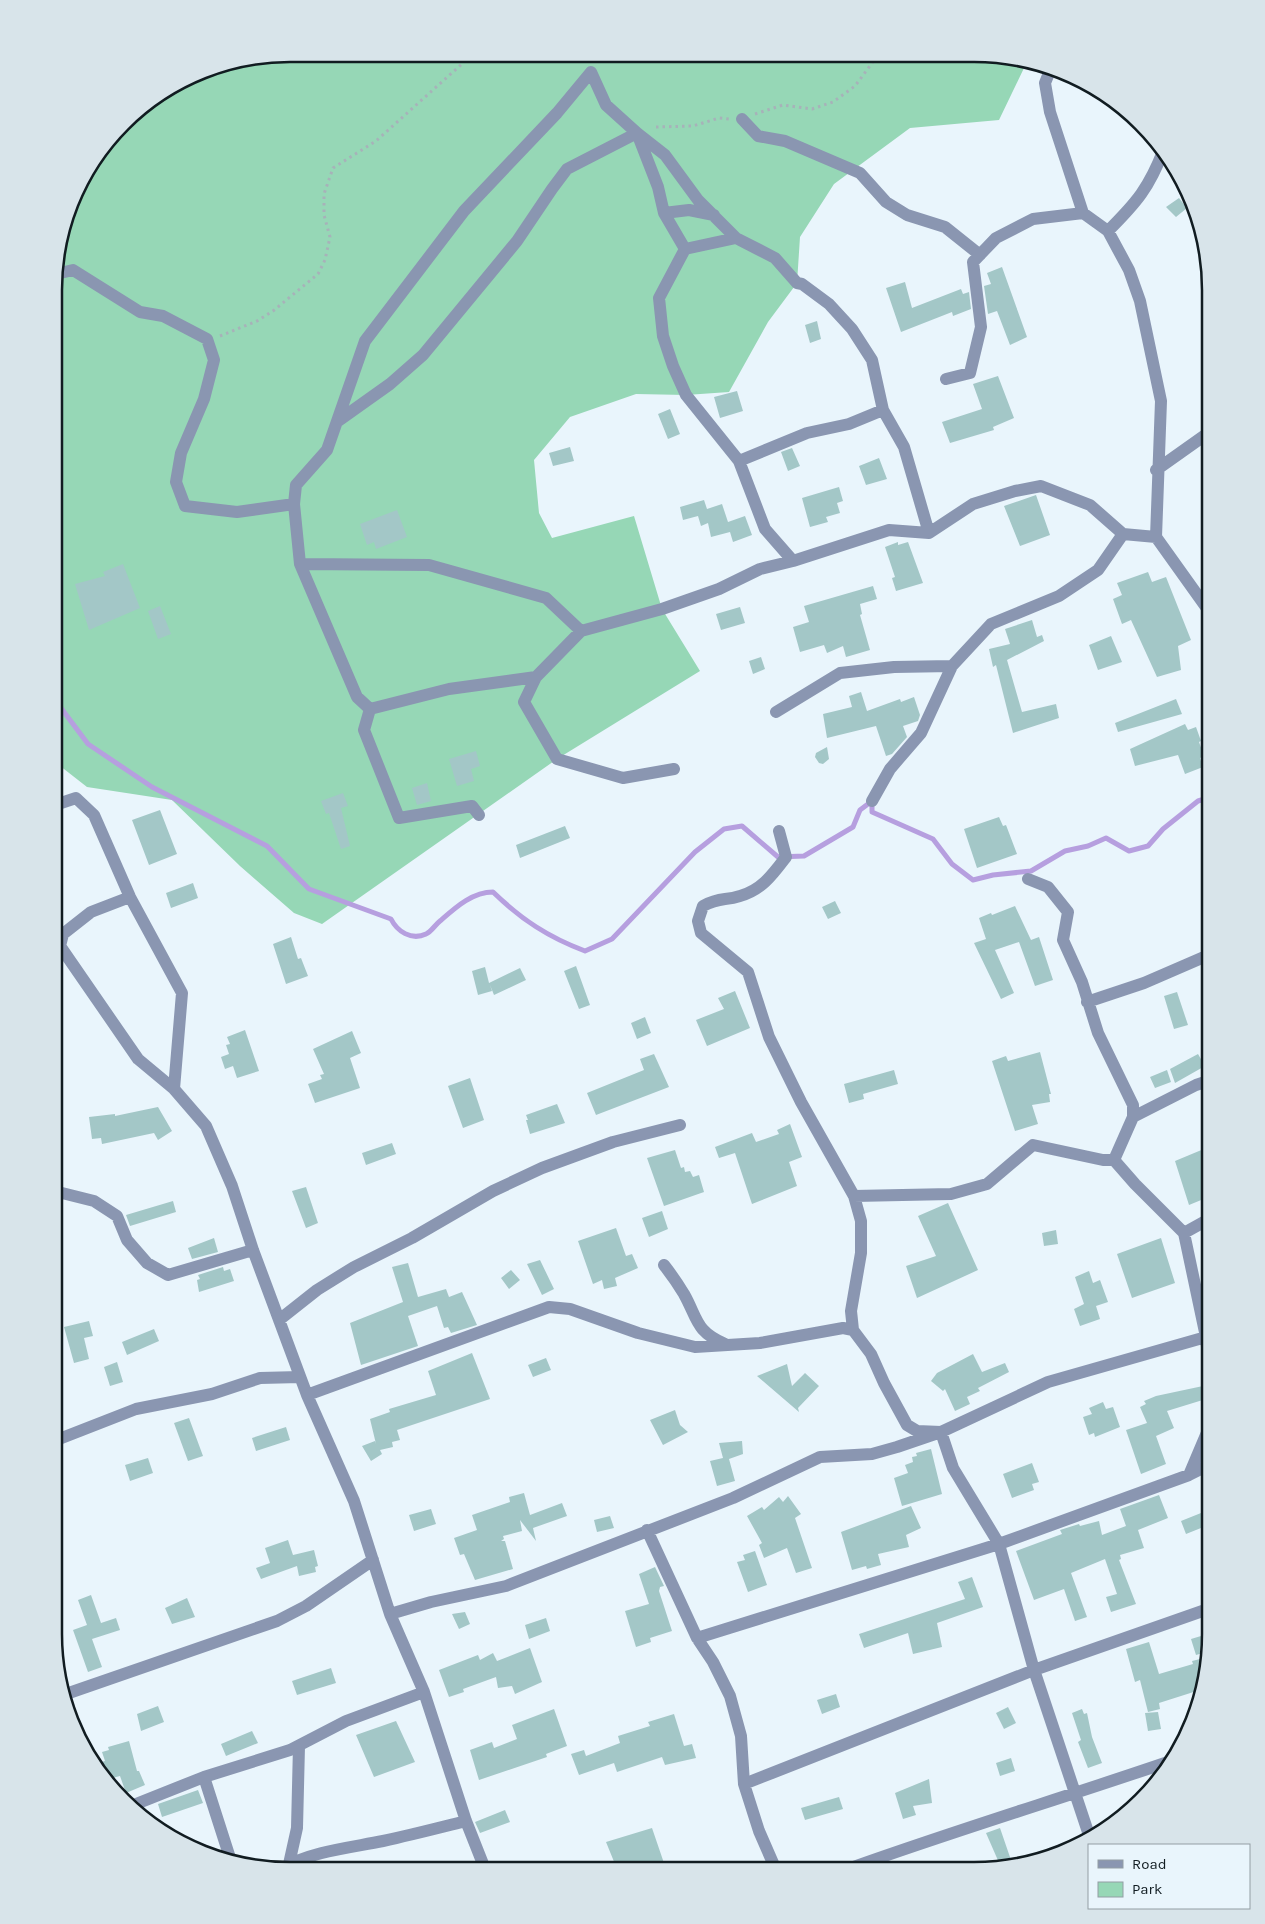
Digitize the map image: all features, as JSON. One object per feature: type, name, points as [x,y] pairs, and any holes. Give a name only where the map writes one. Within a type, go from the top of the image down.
[{"type":"street","points":[[370,709],[358,697],[300,564],[294,504],[296,485],[327,450],[364,341],[464,211],[557,113],[591,72],[606,105],[636,134],[666,155],[698,200],[736,238],[775,258],[797,283],[802,284],[829,304],[852,329],[872,360],[884,410],[904,447],[929,533]]},
{"type":"street","points":[[1048,75],[1045,83],[1050,112],[1083,213],[1108,231],[1129,270],[1140,301],[1161,401],[1156,470],[1156,537],[1202,601]]},
{"type":"street","points":[[742,120],[758,136],[785,141],[860,173],[886,202],[906,215],[945,227],[980,255]]},
{"type":"street","points":[[636,134],[658,188],[664,213],[685,249]]},
{"type":"street","points":[[338,421],[390,384],[423,355],[518,241],[552,189],[568,169],[636,134]]},
{"type":"street","points":[[1108,231],[1138,202],[1160,159]]},
{"type":"street","points":[[664,213],[690,210],[716,216]]},
{"type":"street","points":[[946,379],[970,373],[981,327],[973,262],[996,238],[1033,219],[1083,213]]},
{"type":"street","points":[[736,238],[685,249],[659,298],[664,336],[686,395],[739,461],[765,529],[793,561]]},
{"type":"street","points":[[63,272],[73,270],[140,312],[163,316],[207,339],[214,360],[204,399],[181,453],[176,482],[185,506],[237,512],[294,504]]},
{"type":"street","points":[[739,461],[807,433],[849,424],[884,410]]},
{"type":"street","points":[[1156,470],[1202,437]]},
{"type":"street","points":[[674,769],[623,778],[557,759],[524,702],[536,678],[581,630],[662,608],[719,589],[760,569],[793,561],[889,530],[929,533],[973,504],[1041,486],[1090,505],[1123,534],[1156,537]]},
{"type":"street","points":[[872,801],[890,769],[921,732],[952,666],[991,624],[1059,596],[1098,570],[1123,534]]},
{"type":"street","points":[[300,564],[429,565],[546,598],[581,630]]},
{"type":"street","points":[[776,712],[840,673],[894,667],[952,666]]},
{"type":"street","points":[[370,709],[450,689],[536,678]]},
{"type":"street","points":[[370,709],[364,730],[399,818],[472,806],[480,816]]},
{"type":"street","points":[[62,803],[76,798],[94,815],[130,897],[182,993],[174,1089]]},
{"type":"street","points":[[779,831],[786,857],[766,884],[740,896],[717,899],[703,906],[698,921],[701,933],[748,972],[769,1037],[801,1102],[854,1196],[861,1221],[861,1253],[851,1311],[853,1330],[871,1354],[884,1383],[907,1425],[917,1431],[942,1432]]},
{"type":"street","points":[[1028,879],[1048,887],[1068,912],[1063,940],[1082,982],[1098,1033],[1133,1105],[1134,1117],[1114,1160]]},
{"type":"street","points":[[62,938],[63,934],[91,912],[130,897]]},
{"type":"street","points":[[62,949],[138,1059],[174,1089],[206,1126],[232,1186],[252,1250],[307,1395],[354,1501],[390,1614],[424,1692],[466,1821],[482,1862]]},
{"type":"street","points":[[1087,1002],[1144,984],[1202,958]]},
{"type":"street","points":[[1134,1117],[1202,1083]]},
{"type":"street","points":[[279,1320],[317,1290],[354,1267],[412,1238],[493,1192],[542,1168],[614,1142],[680,1125]]},
{"type":"street","points":[[854,1196],[951,1194],[987,1184],[1033,1145],[1102,1160],[1114,1160],[1184,1233],[1202,1315]]},
{"type":"street","points":[[62,1193],[94,1201],[117,1216],[127,1240],[148,1263],[168,1275],[252,1250]]},
{"type":"street","points":[[1184,1233],[1202,1223]]},
{"type":"street","points":[[664,1265],[685,1295],[696,1323],[704,1333],[728,1345]]},
{"type":"street","points":[[307,1395],[549,1307],[570,1309],[638,1333],[695,1347],[760,1343],[843,1328],[853,1330]]},
{"type":"street","points":[[390,1614],[506,1586],[572,1562],[647,1530],[733,1498],[820,1457],[872,1454],[942,1432],[1048,1382],[1202,1344]]},
{"type":"street","points":[[62,1438],[136,1409],[212,1394],[260,1378],[300,1377]]},
{"type":"street","points":[[942,1432],[953,1468],[999,1544],[1034,1670],[1088,1831]]},
{"type":"street","points":[[1189,1475],[1202,1444]]},
{"type":"street","points":[[697,1638],[999,1544],[1189,1475],[1202,1468]]},
{"type":"street","points":[[647,1530],[697,1638],[713,1662],[730,1696],[741,1736],[744,1784],[759,1831],[773,1862]]},
{"type":"street","points":[[70,1693],[277,1621],[306,1606],[373,1560]]},
{"type":"street","points":[[744,1784],[1034,1670],[1202,1611]]},
{"type":"street","points":[[138,1803],[204,1777],[299,1746],[346,1721],[424,1692]]},
{"type":"street","points":[[287,1862],[297,1828],[299,1746]]},
{"type":"street","points":[[867,1862],[934,1838],[1075,1794],[1161,1765]]},
{"type":"street","points":[[204,1777],[229,1853]]},
{"type":"street","points":[[298,1862],[341,1847],[390,1839],[466,1821]]},
{"type":"path","points":[[207,339],[232,333],[257,321],[318,274],[325,260],[330,237],[324,215],[324,194],[333,168],[376,141],[464,62]]},
{"type":"path","points":[[656,127],[693,126],[719,118],[742,120],[783,104],[812,109],[833,102],[855,86],[873,62]]},
{"type":"green space","points":[[290,62],[974,62],[1004,64],[1024,68],[999,120],[910,128],[834,184],[800,237],[797,283],[768,322],[729,392],[686,395],[636,394],[570,417],[534,460],[539,513],[552,538],[634,516],[662,609],[700,671],[557,759],[322,924],[294,913],[240,866],[172,800],[87,787],[62,767],[62,290],[64,261],[70,231],[80,203],[93,176],[119,140],[140,119],[176,93],[203,80],[231,70],[261,64]]},
{"type":"building","points":[[1179,198],[1187,208],[1176,217],[1166,207]]},
{"type":"building","points":[[1002,267],[1027,337],[1010,345],[997,311],[988,314],[984,286],[991,284],[987,273]]},
{"type":"building","points":[[905,282],[912,308],[961,289],[963,294],[969,292],[971,309],[953,316],[952,312],[901,332],[886,288]]},
{"type":"building","points":[[817,321],[821,339],[810,343],[805,325]]},
{"type":"building","points":[[998,376],[1014,418],[993,427],[994,430],[950,443],[942,422],[982,409],[973,384]]},
{"type":"building","points":[[737,391],[743,411],[720,418],[714,397]]},
{"type":"building","points":[[670,409],[680,434],[668,439],[658,414]]},
{"type":"building","points":[[570,447],[574,461],[553,466],[549,453]]},
{"type":"building","points":[[792,448],[800,466],[788,471],[781,452]]},
{"type":"building","points":[[879,458],[887,479],[866,485],[859,466]]},
{"type":"building","points":[[839,487],[843,501],[837,503],[840,513],[826,517],[828,522],[810,527],[802,498]]},
{"type":"building","points":[[1036,495],[1050,535],[1020,546],[1004,506]]},
{"type":"building","points":[[704,500],[707,509],[722,504],[728,522],[745,516],[752,535],[733,542],[730,532],[711,537],[708,523],[701,526],[698,516],[683,520],[680,507]]},
{"type":"building","points":[[397,510],[407,537],[376,549],[374,542],[367,545],[360,524]]},
{"type":"building","points":[[898,542],[898,545],[908,542],[923,583],[896,591],[892,578],[895,577],[885,547]]},
{"type":"building","points":[[123,564],[140,608],[89,630],[75,584],[105,576],[103,572]]},
{"type":"building","points":[[1148,572],[1152,582],[1166,577],[1191,640],[1178,646],[1181,670],[1157,677],[1131,620],[1122,624],[1113,599],[1122,595],[1117,583]]},
{"type":"building","points":[[873,586],[877,599],[860,604],[862,614],[860,615],[870,650],[846,657],[843,646],[827,653],[824,645],[800,652],[793,627],[809,622],[804,606]]},
{"type":"building","points":[[160,606],[171,634],[158,639],[148,611]]},
{"type":"building","points":[[740,607],[745,623],[721,630],[716,614]]},
{"type":"building","points":[[1032,620],[1037,637],[1042,635],[1044,641],[1007,660],[1022,712],[1056,704],[1059,718],[1013,733],[996,665],[993,667],[989,649],[1010,644],[1005,629]]},
{"type":"building","points":[[1111,636],[1122,662],[1098,670],[1089,645]]},
{"type":"building","points":[[761,657],[765,669],[753,674],[749,661]]},
{"type":"building","points":[[861,692],[867,711],[900,699],[901,702],[914,697],[920,715],[918,721],[903,726],[907,737],[892,754],[886,756],[876,726],[827,738],[823,714],[852,707],[849,696]]},
{"type":"building","points":[[1176,699],[1182,714],[1118,732],[1115,723]]},
{"type":"building","points":[[1185,724],[1188,730],[1196,727],[1201,741],[1199,742],[1202,750],[1202,757],[1200,758],[1202,767],[1185,774],[1178,755],[1135,766],[1130,749]]},
{"type":"building","points":[[827,747],[829,759],[823,764],[819,763],[815,757],[816,753]]},
{"type":"building","points":[[476,751],[480,766],[471,769],[474,781],[457,786],[449,759]]},
{"type":"building","points":[[427,783],[431,801],[417,805],[412,788]]},
{"type":"building","points":[[343,793],[348,806],[341,808],[350,846],[341,849],[329,813],[326,814],[321,801]]},
{"type":"building","points":[[160,810],[177,854],[149,865],[132,820]]},
{"type":"building","points":[[999,817],[1003,826],[1006,825],[1017,854],[977,868],[964,829]]},
{"type":"building","points":[[565,826],[570,838],[520,858],[516,845]]},
{"type":"building","points":[[193,883],[198,898],[171,908],[166,893]]},
{"type":"building","points":[[835,901],[841,913],[828,919],[822,907]]},
{"type":"building","points":[[1015,906],[1031,940],[1039,937],[1053,980],[1035,986],[1019,942],[995,950],[1014,993],[1001,999],[974,943],[986,939],[979,918]]},
{"type":"building","points":[[291,937],[298,959],[301,958],[308,976],[286,984],[273,944]]},
{"type":"building","points":[[576,966],[590,1005],[579,1009],[564,971]]},
{"type":"building","points":[[485,967],[489,983],[520,968],[526,980],[494,995],[490,985],[492,991],[478,995],[472,971]]},
{"type":"building","points":[[735,991],[750,1028],[707,1046],[696,1020],[724,1009],[718,998]]},
{"type":"building","points":[[1177,992],[1188,1025],[1174,1029],[1164,996]]},
{"type":"building","points":[[645,1017],[651,1033],[637,1039],[631,1023]]},
{"type":"building","points":[[245,1030],[259,1071],[237,1078],[233,1066],[225,1069],[221,1057],[229,1054],[226,1045],[230,1044],[227,1037]]},
{"type":"building","points":[[352,1031],[361,1053],[350,1058],[360,1088],[315,1103],[308,1084],[322,1079],[320,1075],[324,1074],[313,1049]]},
{"type":"building","points":[[1040,1052],[1051,1094],[1049,1094],[1050,1102],[1032,1105],[1038,1124],[1015,1131],[992,1061],[1006,1056],[1008,1061]]},
{"type":"building","points":[[654,1054],[669,1087],[596,1115],[587,1093],[644,1070],[640,1059]]},
{"type":"building","points":[[1198,1054],[1202,1061],[1202,1068],[1175,1083],[1170,1069]]},
{"type":"building","points":[[894,1070],[898,1084],[863,1094],[864,1099],[849,1103],[844,1084]]},
{"type":"building","points":[[1167,1070],[1171,1082],[1155,1088],[1150,1077]]},
{"type":"building","points":[[470,1078],[484,1120],[463,1128],[448,1086]]},
{"type":"building","points":[[557,1104],[565,1123],[530,1134],[526,1115]]},
{"type":"building","points":[[158,1107],[172,1131],[158,1140],[154,1133],[102,1144],[101,1138],[92,1139],[89,1117],[115,1114],[115,1116]]},
{"type":"building","points":[[790,1124],[802,1157],[789,1162],[797,1186],[752,1204],[735,1153],[719,1158],[715,1147],[752,1133],[756,1142],[779,1134],[777,1130]]},
{"type":"building","points":[[392,1143],[396,1154],[366,1165],[362,1153]]},
{"type":"building","points":[[675,1150],[681,1168],[684,1167],[685,1172],[690,1171],[693,1177],[699,1175],[704,1192],[664,1206],[647,1158]]},
{"type":"building","points":[[1202,1150],[1202,1200],[1189,1205],[1175,1161]]},
{"type":"building","points":[[306,1187],[318,1223],[306,1228],[292,1191]]},
{"type":"building","points":[[173,1201],[176,1212],[130,1226],[126,1215]]},
{"type":"building","points":[[948,1203],[978,1270],[917,1298],[906,1266],[936,1256],[918,1216]]},
{"type":"building","points":[[662,1211],[668,1229],[649,1237],[642,1218]]},
{"type":"building","points":[[616,1228],[626,1256],[632,1254],[638,1268],[615,1278],[617,1286],[604,1289],[602,1280],[593,1284],[578,1241]]},
{"type":"building","points":[[1056,1230],[1058,1244],[1044,1246],[1042,1233]]},
{"type":"building","points":[[214,1238],[218,1252],[192,1259],[188,1248]]},
{"type":"building","points":[[1161,1238],[1175,1283],[1132,1298],[1117,1254]]},
{"type":"building","points":[[540,1260],[554,1289],[542,1295],[527,1264]]},
{"type":"building","points":[[408,1263],[418,1297],[446,1289],[449,1297],[462,1292],[477,1325],[451,1333],[448,1327],[444,1328],[437,1306],[408,1316],[418,1346],[361,1365],[350,1323],[403,1302],[392,1267]]},
{"type":"building","points":[[223,1267],[224,1271],[230,1269],[234,1281],[199,1292],[197,1280],[200,1279],[198,1275]]},
{"type":"building","points":[[511,1270],[520,1280],[509,1289],[501,1278]]},
{"type":"building","points":[[1089,1271],[1093,1283],[1100,1280],[1108,1302],[1096,1306],[1100,1319],[1080,1326],[1074,1309],[1084,1304],[1075,1277]]},
{"type":"building","points":[[89,1321],[93,1336],[84,1338],[89,1359],[74,1363],[64,1327]]},
{"type":"building","points":[[154,1329],[159,1341],[127,1355],[122,1342]]},
{"type":"building","points":[[472,1353],[490,1399],[397,1430],[400,1440],[392,1442],[393,1447],[380,1450],[382,1454],[371,1461],[362,1446],[375,1441],[376,1444],[370,1419],[390,1412],[389,1409],[436,1395],[428,1371]]},
{"type":"building","points":[[973,1354],[982,1372],[1005,1363],[1009,1372],[978,1388],[980,1391],[967,1397],[970,1404],[955,1411],[945,1389],[943,1391],[931,1381],[937,1373]]},
{"type":"building","points":[[546,1358],[551,1370],[533,1377],[528,1365]]},
{"type":"building","points":[[117,1362],[123,1382],[110,1386],[104,1367]]},
{"type":"building","points":[[787,1364],[792,1386],[805,1373],[819,1386],[798,1408],[799,1412],[757,1376]]},
{"type":"building","points":[[1202,1386],[1202,1400],[1167,1411],[1174,1428],[1156,1436],[1166,1464],[1141,1474],[1126,1430],[1147,1423],[1140,1407],[1146,1404],[1144,1401],[1156,1396]]},
{"type":"building","points":[[1103,1402],[1106,1409],[1113,1407],[1120,1427],[1095,1437],[1094,1433],[1089,1435],[1083,1417],[1092,1414],[1089,1408]]},
{"type":"building","points":[[675,1410],[680,1425],[688,1432],[663,1445],[650,1420]]},
{"type":"building","points":[[189,1418],[203,1456],[188,1461],[174,1423]]},
{"type":"building","points":[[286,1427],[290,1440],[256,1451],[252,1438]]},
{"type":"building","points":[[742,1441],[743,1454],[729,1459],[735,1481],[717,1486],[710,1461],[723,1458],[719,1443]]},
{"type":"building","points":[[931,1449],[942,1494],[902,1506],[894,1478],[908,1473],[905,1465],[913,1462],[912,1457],[917,1456],[916,1453]]},
{"type":"building","points":[[148,1458],[153,1473],[130,1481],[125,1465]]},
{"type":"building","points":[[1032,1463],[1039,1482],[1032,1484],[1034,1490],[1012,1498],[1003,1474]]},
{"type":"building","points":[[524,1493],[530,1515],[562,1503],[567,1516],[533,1528],[536,1541],[520,1520],[522,1531],[503,1536],[504,1539],[501,1541],[505,1541],[513,1569],[475,1580],[464,1554],[460,1555],[454,1538],[477,1530],[472,1515],[510,1502],[509,1497]]},
{"type":"building","points":[[1159,1495],[1168,1518],[1138,1530],[1144,1548],[1120,1555],[1121,1559],[1119,1560],[1136,1604],[1111,1612],[1106,1597],[1117,1594],[1105,1559],[1071,1573],[1087,1617],[1075,1621],[1064,1589],[1034,1600],[1016,1551],[1062,1534],[1060,1530],[1079,1524],[1080,1526],[1099,1521],[1102,1535],[1126,1526],[1120,1509]]},
{"type":"building","points":[[788,1496],[801,1514],[795,1518],[812,1568],[796,1573],[787,1548],[764,1558],[759,1545],[762,1543],[747,1516],[762,1507],[764,1510],[779,1497],[783,1502]]},
{"type":"building","points":[[911,1506],[921,1528],[906,1535],[909,1547],[878,1554],[881,1565],[867,1569],[866,1566],[852,1570],[841,1532]]},
{"type":"building","points":[[431,1509],[436,1524],[414,1531],[409,1515]]},
{"type":"building","points":[[1201,1513],[1202,1528],[1186,1534],[1181,1521]]},
{"type":"building","points":[[610,1516],[614,1528],[597,1532],[594,1520]]},
{"type":"building","points":[[288,1540],[293,1555],[314,1550],[318,1566],[315,1567],[316,1572],[299,1576],[297,1566],[261,1579],[256,1568],[270,1563],[265,1548]]},
{"type":"building","points":[[755,1551],[767,1585],[748,1592],[737,1562],[745,1560],[743,1555]]},
{"type":"building","points":[[655,1567],[664,1586],[660,1587],[659,1591],[672,1631],[650,1638],[651,1642],[636,1647],[625,1611],[649,1604],[639,1574]]},
{"type":"building","points":[[972,1577],[983,1607],[937,1623],[942,1647],[913,1654],[908,1633],[864,1648],[859,1634],[965,1599],[958,1582]]},
{"type":"building","points":[[91,1595],[101,1623],[116,1618],[120,1630],[92,1639],[102,1667],[88,1672],[73,1630],[87,1625],[78,1600]]},
{"type":"building","points":[[187,1598],[195,1617],[172,1624],[165,1608]]},
{"type":"building","points":[[465,1612],[470,1624],[459,1629],[452,1614]]},
{"type":"building","points":[[546,1618],[550,1631],[529,1639],[525,1625]]},
{"type":"building","points":[[1202,1636],[1202,1653],[1196,1655],[1191,1639]]},
{"type":"building","points":[[1149,1642],[1159,1674],[1193,1664],[1192,1661],[1201,1659],[1195,1691],[1159,1703],[1160,1709],[1148,1712],[1140,1680],[1135,1682],[1126,1649]]},
{"type":"building","points":[[530,1648],[542,1682],[515,1694],[512,1686],[498,1688],[496,1677],[463,1689],[464,1692],[449,1697],[439,1670],[478,1655],[480,1660],[493,1653],[497,1661]]},
{"type":"building","points":[[331,1668],[336,1683],[297,1695],[292,1681]]},
{"type":"building","points":[[836,1694],[840,1707],[822,1714],[817,1700]]},
{"type":"building","points":[[158,1706],[164,1722],[141,1731],[137,1714]]},
{"type":"building","points":[[1008,1707],[1016,1723],[1004,1729],[996,1713]]},
{"type":"building","points":[[554,1709],[567,1746],[546,1754],[547,1757],[479,1780],[470,1750],[492,1742],[494,1748],[517,1739],[512,1725]]},
{"type":"building","points":[[1082,1709],[1084,1714],[1087,1713],[1092,1737],[1102,1763],[1088,1768],[1078,1742],[1081,1740],[1072,1713]]},
{"type":"building","points":[[1158,1712],[1161,1729],[1148,1731],[1145,1713]]},
{"type":"building","points":[[674,1714],[684,1746],[692,1744],[696,1758],[665,1765],[662,1757],[617,1772],[614,1763],[579,1775],[571,1754],[584,1750],[586,1756],[620,1743],[618,1736],[650,1726],[648,1722]]},
{"type":"building","points":[[396,1721],[415,1762],[374,1777],[356,1735]]},
{"type":"building","points":[[252,1731],[258,1743],[226,1756],[221,1744]]},
{"type":"building","points":[[129,1741],[137,1771],[139,1771],[145,1785],[127,1793],[120,1776],[114,1778],[102,1762],[105,1761],[102,1752],[109,1750],[108,1747]]},
{"type":"building","points":[[1011,1758],[1015,1771],[1000,1776],[996,1763]]},
{"type":"building","points":[[929,1779],[932,1803],[913,1806],[916,1815],[903,1819],[895,1793]]},
{"type":"building","points":[[198,1790],[203,1803],[162,1817],[158,1804]]},
{"type":"building","points":[[839,1797],[843,1809],[805,1820],[801,1808]]},
{"type":"building","points":[[505,1810],[510,1822],[480,1833],[475,1822]]},
{"type":"building","points":[[652,1828],[664,1862],[614,1862],[606,1842]]},
{"type":"building","points":[[1000,1828],[1011,1859],[998,1860],[986,1833]]},
{"type":"waterway","points":[[62,709],[88,744],[152,787],[267,846],[309,889],[391,919],[405,934],[420,936],[428,933],[464,902],[478,895],[493,892],[536,927],[559,940],[585,951],[612,939],[695,852],[724,829],[742,826],[778,857],[804,856],[853,827],[860,810],[872,801],[872,812],[933,839],[952,864],[973,880],[993,875],[1031,871],[1065,851],[1088,846],[1106,838],[1129,851],[1148,846],[1163,829],[1202,800]]}]
